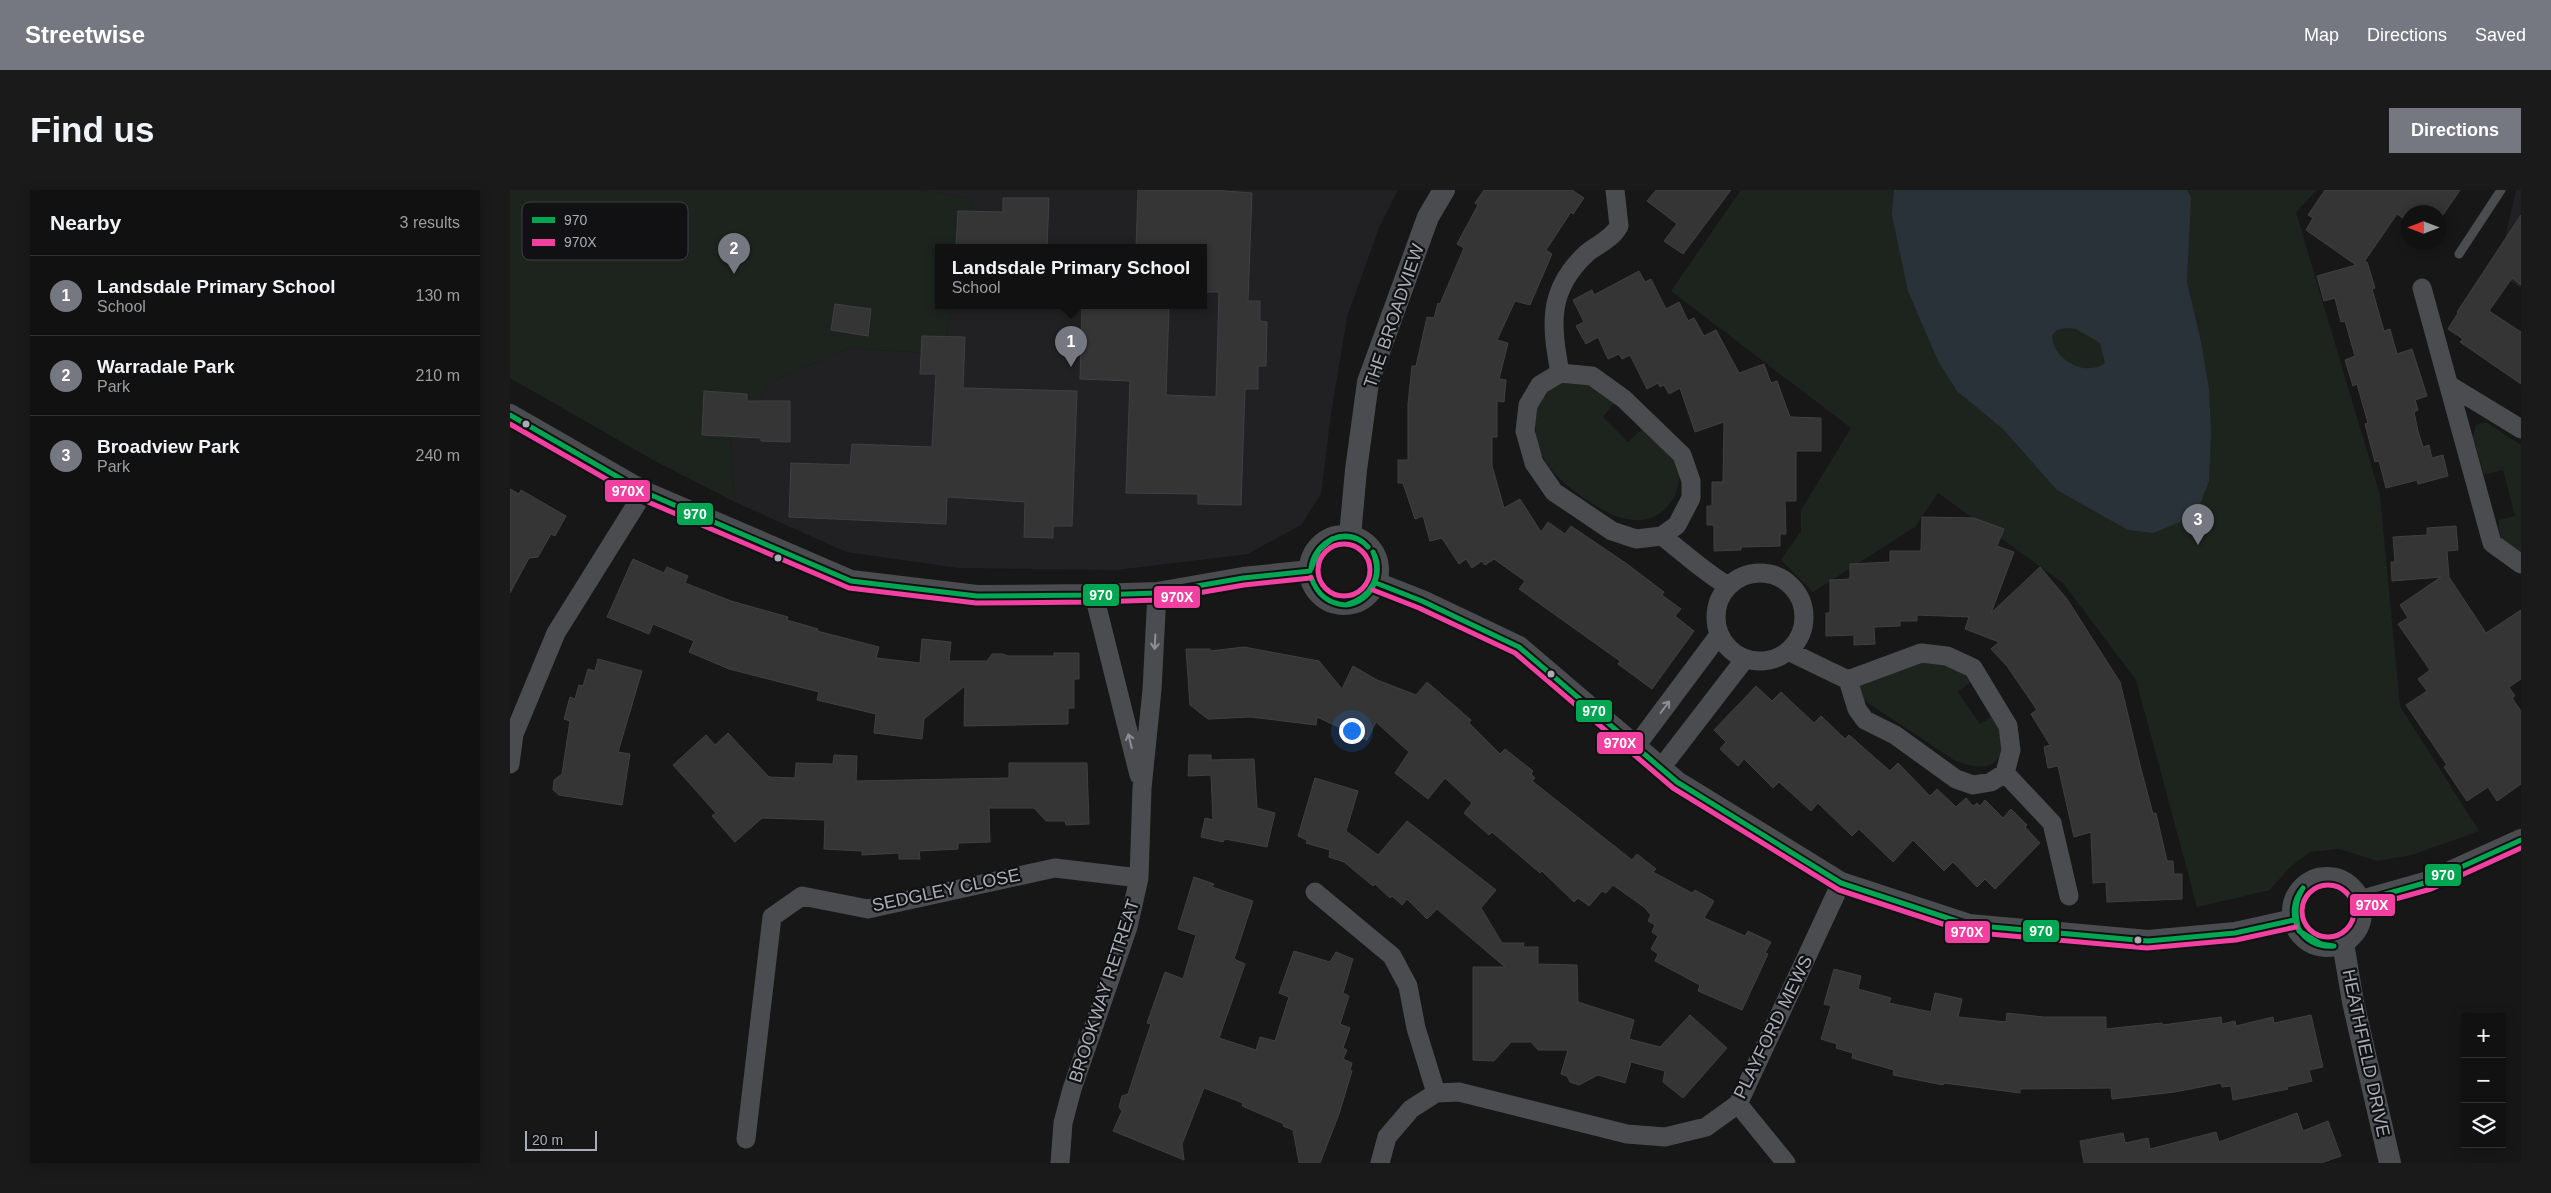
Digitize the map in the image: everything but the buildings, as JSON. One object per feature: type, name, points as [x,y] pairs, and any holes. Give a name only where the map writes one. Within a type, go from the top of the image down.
[{"type":"street","name":"THE BROADVIEW","points":[[1350,536],[1356,470],[1368,382],[1428,217],[1444,190]]},
{"type":"street","points":[[1560,373],[1552,317],[1562,285],[1575,264],[1596,245],[1610,237],[1619,226],[1615,190]]},
{"type":"street","points":[[2422,288],[2492,543],[2521,564]]},
{"type":"street","points":[[1560,373],[1592,376],[1624,399],[1682,455],[1691,481],[1691,498],[1676,525],[1662,536],[1636,539],[1612,530],[1554,492],[1534,463],[1526,431],[1528,405],[1540,384],[1560,373]]},
{"type":"street","points":[[2449,385],[2521,429]]},
{"type":"street","points":[[510,415],[644,492],[851,581],[977,596],[1094,595],[1157,593],[1243,578],[1310,571]]},
{"type":"street","points":[[510,764],[512,734],[556,633],[644,492]]},
{"type":"street","points":[[1340,536],[1350,536],[1362,541],[1371,549],[1377,560],[1378,571],[1376,583],[1366,597],[1359,601],[1342,605],[1326,600],[1319,594],[1311,580],[1310,571],[1315,552],[1322,544],[1340,536]]},
{"type":"street","points":[[1662,536],[1694,560],[1712,577],[1728,586]]},
{"type":"street","points":[[1755,573],[1770,574],[1787,583],[1797,594],[1802,609],[1803,624],[1797,639],[1788,651],[1774,658],[1760,661],[1745,658],[1732,651],[1719,635],[1716,620],[1717,604],[1728,586],[1740,577],[1755,573]]},
{"type":"street","points":[[1376,583],[1422,601],[1520,647],[1677,782],[1841,883],[1970,925],[2148,941],[2234,933],[2294,920]]},
{"type":"street","name":"BROOKWAY RETREAT","points":[[1060,1163],[1063,1123],[1072,1090],[1128,927],[1139,878],[1142,788],[1152,690],[1157,593]]},
{"type":"street","name":"BROOKWAY RETREAT","points":[[1094,595],[1142,788]]},
{"type":"street","points":[[1636,746],[1719,635]]},
{"type":"street","points":[[1788,651],[1848,680],[1921,653],[1947,656],[1973,668],[2008,726],[2011,750],[2005,773],[1991,782],[1973,785],[1956,779],[1895,735],[1866,720],[1857,709],[1848,680]]},
{"type":"street","points":[[1661,768],[1745,658]]},
{"type":"street","points":[[2005,773],[2052,823],[2069,896]]},
{"type":"street","points":[[2360,901],[2428,882],[2521,840]]},
{"type":"street","name":"SEDGLEY CLOSE","points":[[746,1139],[772,917],[802,896],[868,909],[1055,868],[1139,878]]},
{"type":"street","points":[[2329,877],[2341,880],[2355,891],[2360,901],[2362,913],[2359,925],[2353,935],[2343,943],[2323,946],[2312,942],[2299,931],[2294,920],[2294,904],[2298,893],[2315,879],[2329,877]]},
{"type":"street","name":"PLAYFORD MEWS","points":[[1436,1092],[1459,1092],[1627,1134],[1665,1137],[1706,1126],[1738,1104],[1841,883]]},
{"type":"street","points":[[1315,892],[1392,956],[1408,986],[1416,1028],[1436,1092],[1412,1109],[1387,1137],[1380,1163]]},
{"type":"street","name":"HEATHFIELD DRIVE","points":[[2343,943],[2353,1002],[2390,1163]]},
{"type":"street","points":[[1738,1104],[1786,1163]]},
{"type":"lane","points":[[2459,254],[2501,190]]},
{"type":"shaded area","points":[[510,190],[923,190],[973,199],[965,244],[935,244],[935,309],[951,309],[942,354],[848,348],[773,381],[730,436],[735,502],[653,460],[510,378]]},
{"type":"shaded area","points":[[923,190],[1398,190],[1379,228],[1347,317],[1331,414],[1321,494],[1301,525],[1248,554],[1116,570],[959,568],[846,552],[735,502],[730,436],[773,381],[848,348],[942,354],[951,309],[1207,309],[1207,244],[965,244],[973,199]]},
{"type":"shaded area","points":[[1741,190],[2317,190],[2296,212],[2380,495],[2400,706],[2479,831],[2412,855],[2377,861],[2339,849],[2310,852],[2290,867],[2270,890],[2197,907],[2136,680],[2063,583],[1938,493],[1915,527],[1813,592],[1781,560],[1801,531],[1801,510],[1851,428],[1671,291]]},
{"type":"shaded area","points":[[1894,190],[2187,190],[2191,197],[2187,282],[2201,342],[2209,389],[2211,432],[2209,481],[2200,504],[2180,522],[2153,533],[2128,530],[2057,490],[2003,429],[1957,391],[1938,361],[1908,291],[1892,215]],"holes":[[[2066,328],[2076,329],[2100,343],[2105,363],[2097,367],[2079,367],[2071,364],[2057,352],[2053,344],[2052,335],[2057,330]]]},
{"type":"shaded area","points":[[2516,190],[2521,190],[2521,288],[2497,273]]},
{"type":"shaded area","points":[[1586,379],[1616,401],[1603,417],[1628,442],[1643,428],[1671,453],[1677,464],[1679,475],[1678,487],[1674,498],[1658,515],[1647,519],[1635,520],[1622,518],[1598,507],[1566,485],[1544,458],[1536,435],[1535,422],[1536,408],[1540,397],[1553,382]]},
{"type":"shaded area","points":[[2487,423],[2521,445],[2521,554],[2511,548],[2501,537],[2499,520],[2515,516],[2503,470],[2484,475],[2473,437],[2476,425]]},
{"type":"shaded area","points":[[1920,658],[1954,663],[1972,681],[1958,692],[1980,724],[1994,715],[2003,734],[2000,756],[1995,762],[1981,767],[1963,764],[1954,760],[1862,699],[1858,686]]},
{"type":"transit line","name":"970","points":[[510,415],[644,492],[851,581],[977,596],[1094,595],[1157,593],[1243,578],[1310,571]]},
{"type":"transit line","name":"970X","points":[[510,424],[641,499],[849,588],[976,603],[1094,602],[1158,600],[1244,585],[1311,578]]},
{"type":"transit line","name":"970","points":[[1332,539],[1347,536],[1360,540],[1368,547]]},
{"type":"transit line","name":"970","points":[[1332,539],[1351,537],[1368,547]]},
{"type":"transit line","name":"970","points":[[1311,569],[1317,551],[1332,539]]},
{"type":"transit line","name":"970","points":[[1311,569],[1319,550],[1332,539]]},
{"type":"transit line","name":"970X","points":[[1344,544],[1358,548],[1366,556],[1370,570],[1366,584],[1358,592],[1344,596],[1330,592],[1322,584],[1318,570],[1322,556],[1330,548],[1344,544]]},
{"type":"transit line","name":"970","points":[[1346,605],[1362,599],[1373,586],[1377,569],[1373,552]]},
{"type":"transit line","name":"970","points":[[1346,605],[1362,597],[1373,585],[1377,570],[1373,552]]},
{"type":"transit line","name":"970","points":[[1311,577],[1320,594],[1334,603],[1346,605]]},
{"type":"transit line","name":"970","points":[[1376,583],[1422,601],[1519,647],[1677,782],[1841,883],[1969,925],[2148,941],[2235,933],[2294,920]]},
{"type":"transit line","name":"970X","points":[[1373,590],[1419,608],[1515,653],[1673,788],[1839,890],[1967,932],[2147,948],[2236,940],[2296,927]]},
{"type":"transit line","name":"970","points":[[2361,901],[2428,882],[2521,840]]},
{"type":"transit line","name":"970X","points":[[2363,908],[2431,889],[2521,848]]},
{"type":"transit line","name":"970X","points":[[2323,885],[2333,885],[2342,889],[2350,897],[2354,911],[2350,925],[2342,933],[2333,937],[2323,937],[2314,933],[2306,925],[2302,916],[2302,906],[2306,897],[2314,889],[2323,885]]},
{"type":"transit line","name":"970","points":[[2303,888],[2296,909],[2299,931],[2321,944],[2334,946]]},
{"type":"transit line","name":"970","points":[[2303,888],[2294,908],[2298,928],[2312,942],[2322,946],[2334,946]]},
{"type":"place","name":"Warradale Park","points":[[734,274]]},
{"type":"place","name":"Landsdale Primary School","points":[[1071,367]]},
{"type":"place","name":"Broadview Park","points":[[2198,545]]}]
